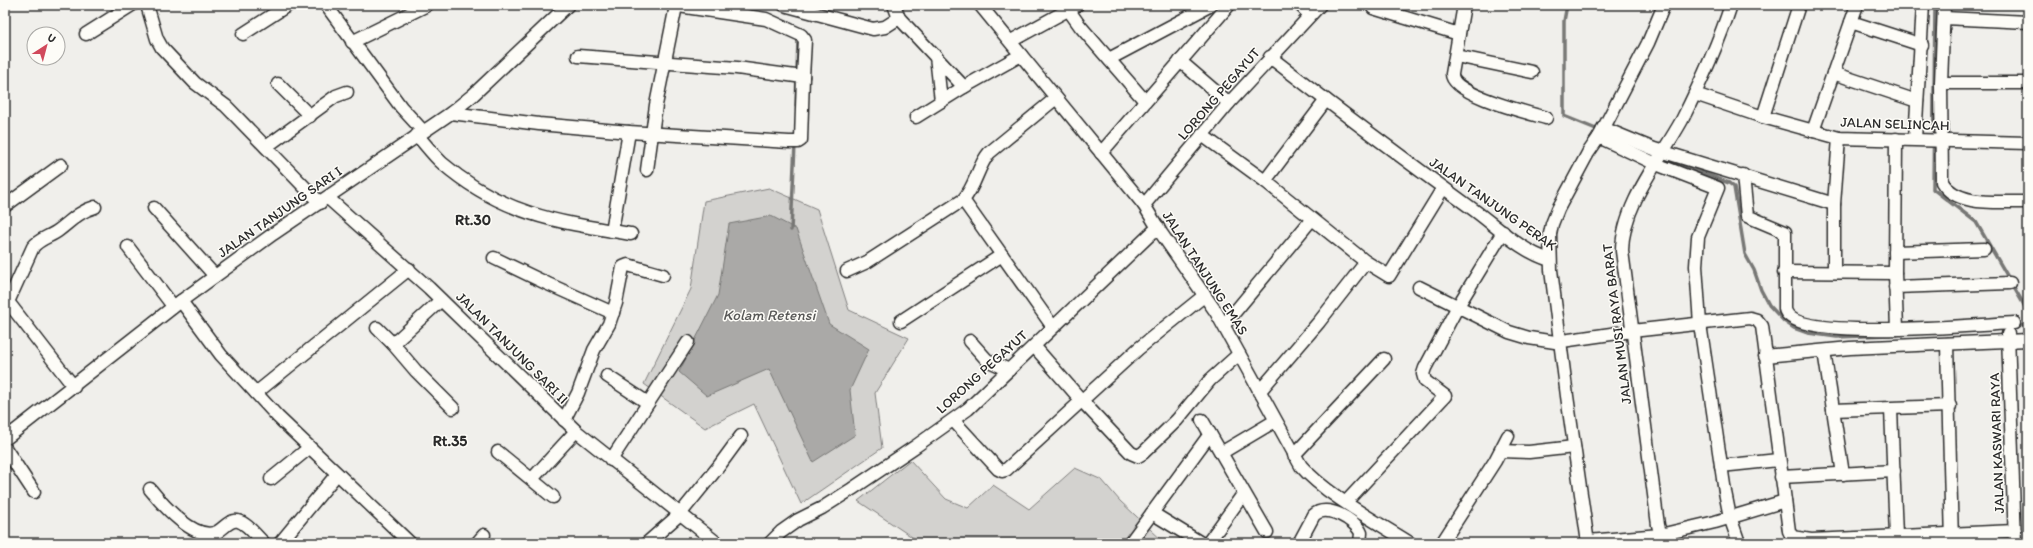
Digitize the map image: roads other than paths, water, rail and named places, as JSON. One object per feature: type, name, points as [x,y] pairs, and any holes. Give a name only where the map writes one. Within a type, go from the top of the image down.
[{"type":"street","points":[[86,34],[132,5]]},
{"type":"street","name":"JALAN TANJUNG SARI II","points":[[147,5],[151,14],[157,39],[162,48],[195,83],[226,106],[266,147],[324,200],[409,269],[576,431],[717,543]]},
{"type":"street","points":[[243,34],[288,5]]},
{"type":"street","points":[[326,5],[440,162],[488,196],[528,214],[631,234]]},
{"type":"street","points":[[352,42],[427,5]]},
{"type":"street","name":"JALAN TANJUNG SARI I","points":[[5,439],[74,386],[177,303],[420,133],[451,113],[474,95],[568,5]]},
{"type":"street","points":[[451,113],[538,124],[629,132],[653,134],[793,142],[801,138],[798,76],[805,40],[797,33],[766,19],[674,5],[665,62],[656,105],[653,134],[647,170]]},
{"type":"street","points":[[784,5],[805,9],[873,29],[885,27],[899,18]]},
{"type":"street","points":[[894,5],[899,18],[964,87]]},
{"type":"street","points":[[1109,59],[1208,5],[1220,16]]},
{"type":"street","points":[[1101,153],[1229,5]]},
{"type":"street","points":[[1300,5],[1310,15]]},
{"type":"street","name":"LORONG PEGAYUT","points":[[1144,205],[1229,103],[1270,57],[1320,5]]},
{"type":"street","points":[[1464,5],[1452,77],[1461,87],[1496,103],[1546,118]]},
{"type":"street","points":[[1550,260],[1552,224],[1588,153],[1601,133],[1648,43],[1664,5]]},
{"type":"street","name":"JALAN MUSI RAYA BARAT","points":[[1661,539],[1632,331],[1622,251],[1622,233],[1634,204],[1695,94],[1718,43],[1731,5]]},
{"type":"street","points":[[1763,117],[1799,5]]},
{"type":"street","points":[[1813,131],[1857,5]]},
{"type":"street","points":[[1918,140],[1917,100],[1922,45],[1923,5]]},
{"type":"street","points":[[1944,5],[1938,140],[1942,182],[1951,192],[1966,199],[2028,202]]},
{"type":"street","points":[[1011,42],[1070,7],[1109,59],[1145,101]]},
{"type":"street","name":"JALAN TANJUNG EMAS","points":[[986,8],[1021,55],[1144,205],[1224,325],[1275,421],[1294,454],[1311,477],[1346,502],[1410,543]]},
{"type":"street","points":[[1373,8],[1459,34]]},
{"type":"street","points":[[1944,18],[2028,22]]},
{"type":"street","points":[[1851,22],[1922,45]]},
{"type":"street","points":[[916,117],[964,87],[1021,55]]},
{"type":"street","points":[[578,56],[737,68],[798,76]]},
{"type":"street","points":[[936,56],[941,101]]},
{"type":"street","points":[[1456,56],[1532,72]]},
{"type":"street","name":"JALAN TANJUNG PERAK","points":[[1270,57],[1503,232],[1532,252],[1550,260],[1588,542]]},
{"type":"street","points":[[1180,61],[1229,103]]},
{"type":"street","points":[[1833,73],[1917,100]]},
{"type":"street","points":[[1941,83],[2028,83]]},
{"type":"street","points":[[278,84],[310,116]]},
{"type":"street","points":[[266,147],[336,96],[347,92]]},
{"type":"street","name":"JALAN SELINCAH","points":[[1695,94],[1763,117],[1839,138],[2028,144]]},
{"type":"street","points":[[847,271],[867,262],[963,200],[970,191],[981,164],[989,153],[1056,98]]},
{"type":"street","points":[[1264,181],[1326,100]]},
{"type":"street","points":[[612,231],[629,132]]},
{"type":"street","points":[[1601,133],[1660,158],[1718,188],[1698,237],[1696,249],[1700,324],[1730,517],[1739,543]]},
{"type":"street","points":[[1202,135],[1264,181],[1366,262],[1389,276],[1443,188]]},
{"type":"street","points":[[1834,272],[1834,204],[1839,138]]},
{"type":"street","points":[[1896,139],[1895,288],[1897,330]]},
{"type":"street","points":[[1660,158],[1743,175],[1834,204]]},
{"type":"street","points":[[5,206],[61,165]]},
{"type":"street","points":[[1743,175],[1747,216],[1785,232],[1784,272],[1785,309],[1787,315],[1805,323],[1854,338],[1947,344],[2009,329]]},
{"type":"street","points":[[963,200],[1053,327]]},
{"type":"street","points":[[74,386],[6,300],[37,242],[58,231],[85,210],[95,207]]},
{"type":"street","points":[[154,208],[215,276]]},
{"type":"street","points":[[1224,325],[1312,219]]},
{"type":"street","name":"LORONG PEGAYUT","points":[[770,543],[781,532],[798,520],[837,499],[968,409],[1158,227]]},
{"type":"street","points":[[1346,502],[1444,396],[1425,381],[1423,374],[1430,356],[1458,306],[1503,232]]},
{"type":"street","points":[[128,247],[221,355],[256,393],[309,448],[410,543]]},
{"type":"street","points":[[1895,252],[1984,249]]},
{"type":"street","points":[[901,321],[1002,255]]},
{"type":"street","points":[[494,258],[613,313]]},
{"type":"street","points":[[1260,392],[1319,322],[1366,262]]},
{"type":"street","points":[[564,420],[578,393],[594,350],[607,330],[613,313],[624,266],[628,265],[663,275]]},
{"type":"street","points":[[256,393],[409,269]]},
{"type":"street","points":[[1784,272],[1895,273]]},
{"type":"street","points":[[1895,288],[2010,283]]},
{"type":"street","points":[[1419,287],[1512,334],[1560,342],[1632,331],[1750,318],[1757,320],[1762,326],[1778,460],[1789,531],[1795,538],[1811,540],[1896,536],[1952,538],[2015,537]]},
{"type":"street","points":[[953,420],[998,469],[1004,471],[1138,349],[1205,296]]},
{"type":"street","points":[[393,344],[442,300]]},
{"type":"street","points":[[377,328],[416,371],[453,408]]},
{"type":"street","points":[[1766,356],[1824,351],[1854,338],[1897,330],[2009,329],[2026,340]]},
{"type":"street","name":"JALAN KASWARI RAYA","points":[[2009,329],[2015,537]]},
{"type":"street","points":[[970,341],[987,360],[1009,370]]},
{"type":"street","points":[[611,460],[688,342]]},
{"type":"street","points":[[1947,344],[1950,406],[1952,538]]},
{"type":"street","points":[[1034,346],[1082,401],[1131,453],[1141,455],[1176,420],[1210,380],[1239,354]]},
{"type":"street","points":[[1824,351],[1843,474]]},
{"type":"street","points":[[1294,454],[1384,359]]},
{"type":"street","points":[[607,376],[648,403]]},
{"type":"street","points":[[1833,410],[1950,406]]},
{"type":"street","points":[[1891,409],[1896,536]]},
{"type":"street","points":[[1202,420],[1267,532]]},
{"type":"street","points":[[1221,453],[1275,421]]},
{"type":"street","points":[[532,479],[576,431]]},
{"type":"street","points":[[1130,543],[1210,434]]},
{"type":"street","points":[[647,543],[680,514],[719,466],[740,436]]},
{"type":"street","points":[[1442,543],[1501,451],[1508,436]]},
{"type":"street","points":[[1501,451],[1529,452],[1574,447]]},
{"type":"street","points":[[5,448],[34,492]]},
{"type":"street","points":[[271,479],[309,448]]},
{"type":"street","points":[[498,452],[553,497]]},
{"type":"street","points":[[1721,466],[1778,460]]},
{"type":"street","points":[[1781,477],[1894,471]]},
{"type":"street","points":[[280,543],[336,474]]},
{"type":"street","points":[[150,489],[168,509],[202,534],[213,534],[230,522],[237,521],[242,523],[264,543]]},
{"type":"street","points":[[1208,543],[1244,493]]},
{"type":"street","points":[[1588,542],[1661,539],[1784,502]]},
{"type":"street","points":[[1299,543],[1316,512],[1324,511],[1342,516],[1355,524],[1361,533],[1360,543]]},
{"type":"street","points":[[1152,513],[1201,543]]},
{"type":"water","name":"Kolam Retensi","points":[[771,216],[796,229],[829,324],[869,349],[850,390],[855,435],[813,462],[769,369],[707,396],[679,372],[718,295],[729,224]]},
{"type":"waterway","points":[[1567,5],[1564,21],[1564,116],[1601,131]]},
{"type":"waterway","points":[[1935,5],[1933,189],[1976,222],[2028,314]]},
{"type":"waterway","points":[[796,106],[798,37]]},
{"type":"waterway","points":[[791,230],[795,144]]},
{"type":"waterway","points":[[1669,160],[1729,183],[1734,187],[1745,254],[1754,270],[1761,290],[1769,305],[1784,321],[1794,328],[1808,333],[1837,337],[1890,335]]},
{"type":"waterway","points":[[2016,326],[2028,325]]},
{"type":"district","name":"Rt.30","points":[[473,220]]},
{"type":"district","name":"Rt.35","points":[[450,441]]}]
